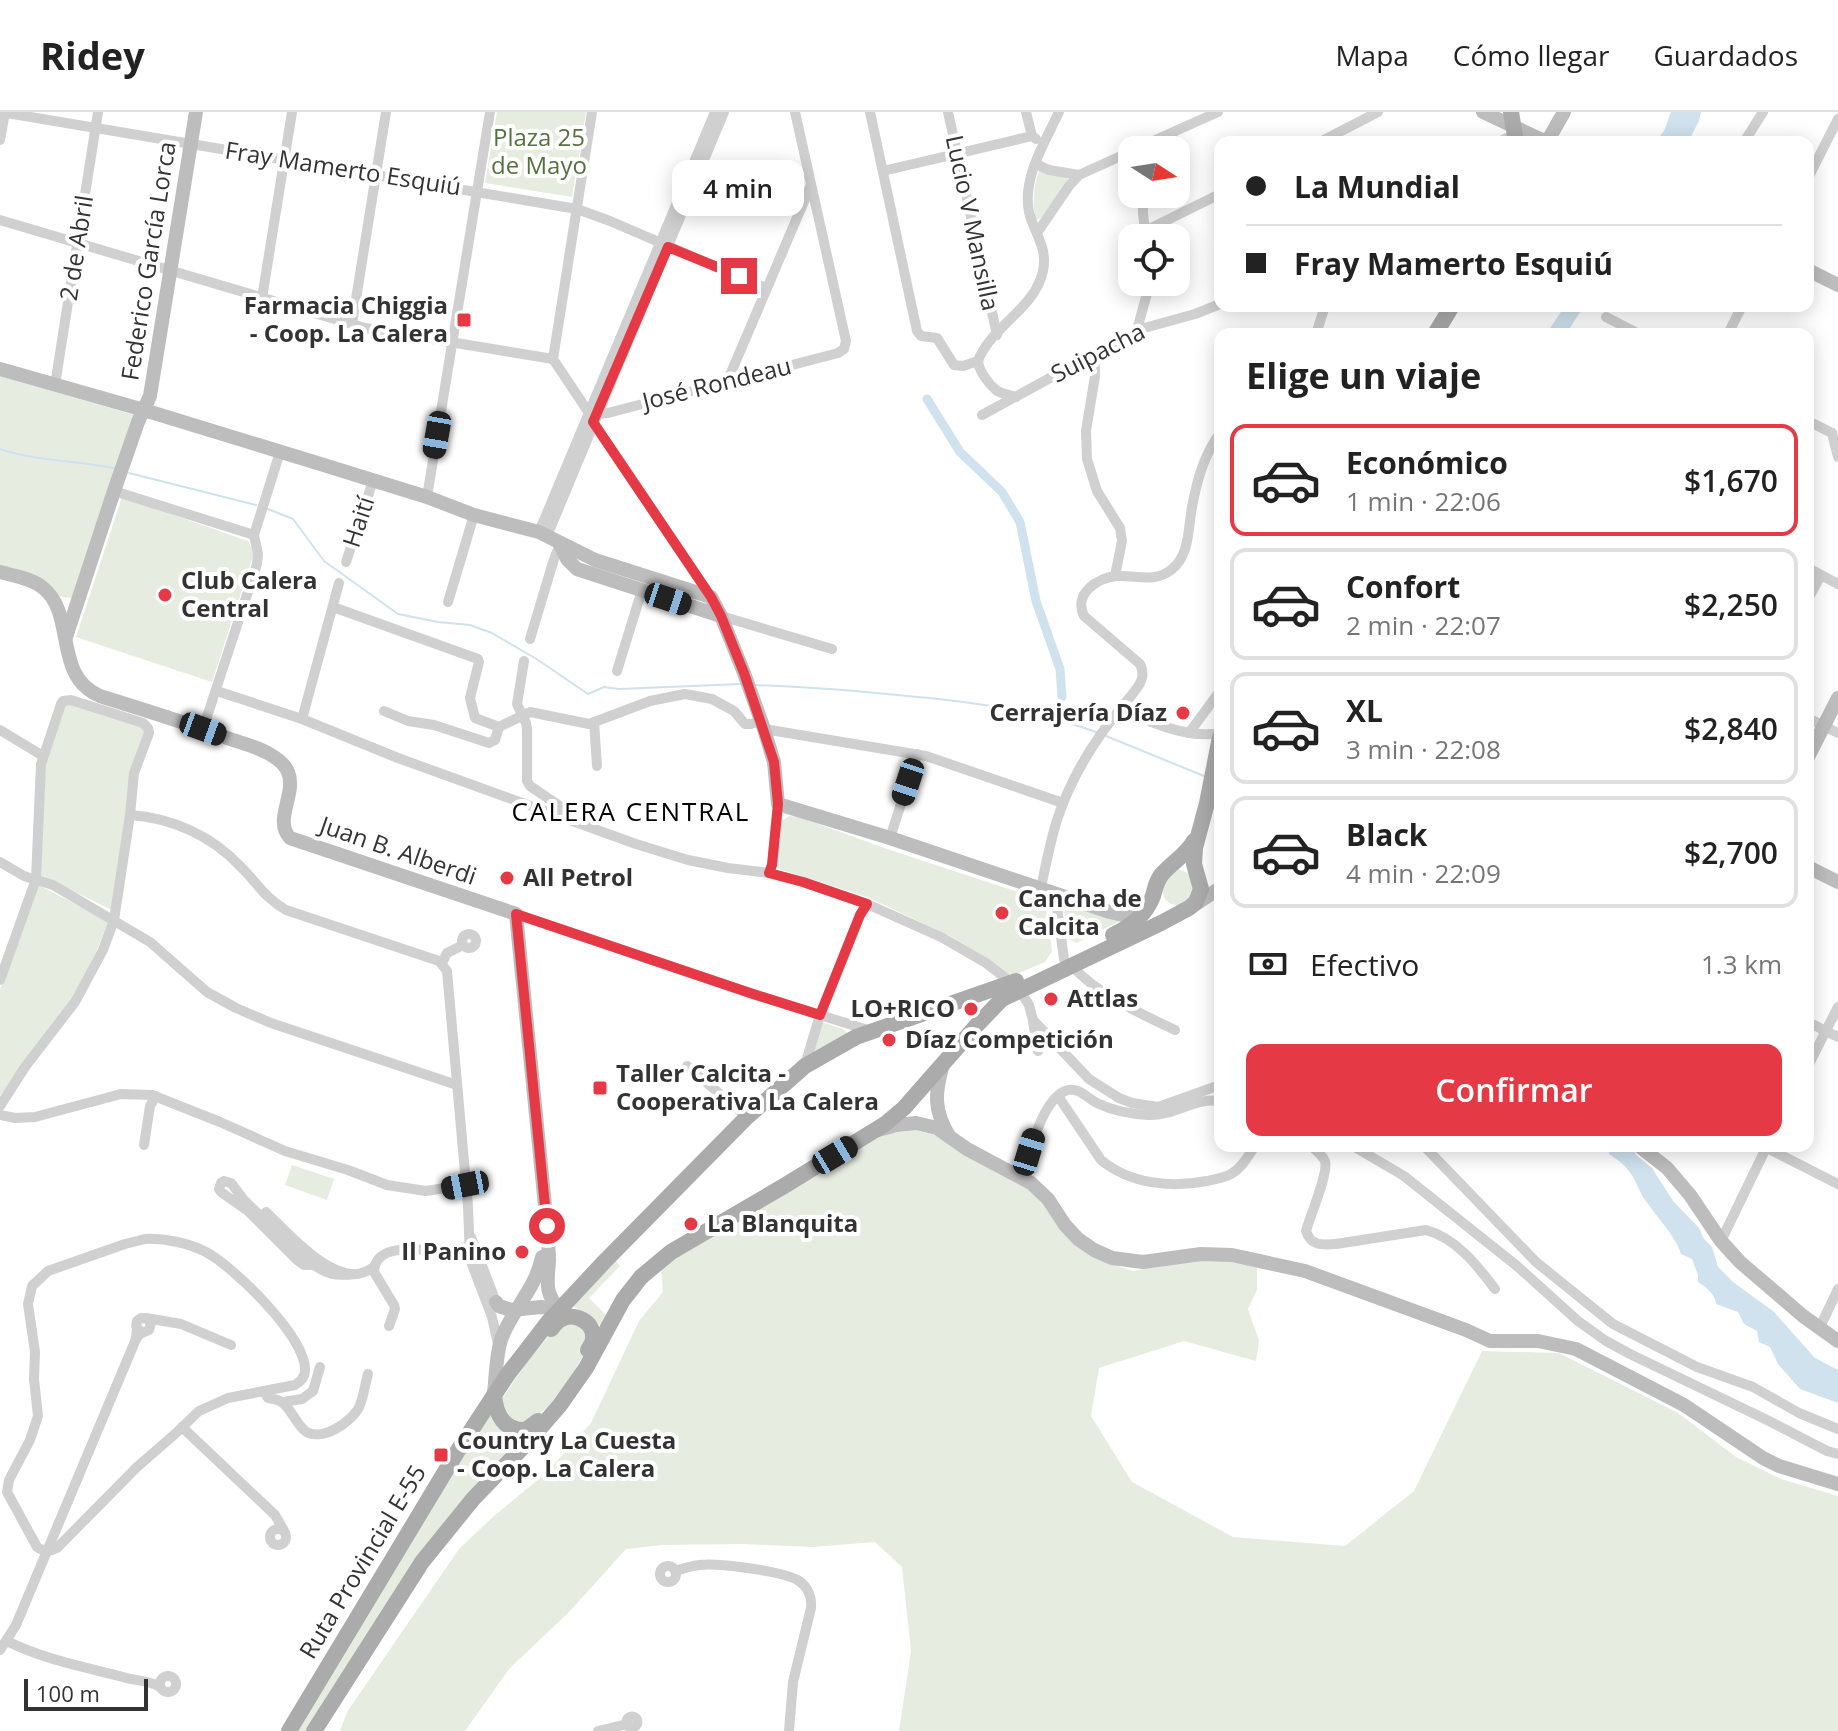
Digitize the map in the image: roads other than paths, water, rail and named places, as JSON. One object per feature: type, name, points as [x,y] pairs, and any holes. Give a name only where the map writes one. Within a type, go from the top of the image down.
[{"type":"main road","points":[[990,998],[1188,909],[1196,902],[1201,884],[1195,854],[1214,765]]},
{"type":"main road","points":[[1068,963],[1121,931],[1143,913],[1163,874],[1188,851],[1199,832]]},
{"type":"main road","points":[[1163,874],[1182,866],[1197,873]]},
{"type":"main road","points":[[1163,874],[1158,894],[1164,904],[1173,909],[1188,909]]},
{"type":"main road","name":"Ruta Provincial E-55","points":[[289,1731],[494,1395],[537,1335],[604,1262],[747,1117],[805,1066],[872,1030],[990,998]]},
{"type":"main road","name":"Ruta Provincial E-55","points":[[314,1731],[422,1562],[456,1519],[560,1405],[590,1361],[632,1287],[662,1259],[877,1130],[904,1108],[943,1064],[990,998]]},
{"type":"main road","points":[[563,1306],[582,1319],[593,1334],[586,1355],[590,1361]]},
{"type":"main road","points":[[537,1335],[550,1330],[562,1318],[582,1319]]},
{"type":"main road","points":[[494,1395],[498,1414],[504,1423],[517,1431],[529,1429],[547,1411],[560,1405]]},
{"type":"main road","points":[[321,1731],[351,1682],[369,1644]]},
{"type":"street","name":"Fray Mamerto Esquiú","points":[[3,112],[577,209],[766,288]]},
{"type":"street","points":[[0,140],[3,112]]},
{"type":"street","name":"2 de Abril","points":[[55,385],[98,112]]},
{"type":"street","name":"Federico García Lorca","points":[[65,639],[138,422],[150,396],[196,112]]},
{"type":"street","points":[[262,298],[292,112]]},
{"type":"street","points":[[352,324],[386,112]]},
{"type":"street","points":[[427,497],[490,112]]},
{"type":"street","points":[[592,112],[553,359],[721,616],[751,691],[774,762],[778,804],[769,873]]},
{"type":"street","points":[[543,534],[664,245],[715,112]]},
{"type":"street","points":[[664,245],[724,112]]},
{"type":"street","points":[[727,382],[811,185],[795,112]]},
{"type":"street","points":[[870,112],[917,331],[921,336],[937,338],[954,365],[963,366],[978,361]]},
{"type":"street","name":"Lucio V Mansilla","points":[[948,112],[997,335]]},
{"type":"street","points":[[1026,112],[1032,136],[1044,144]]},
{"type":"street","points":[[1016,397],[998,392],[979,368],[978,361],[984,349],[1021,309],[1043,271],[1041,240],[1028,209],[1028,195],[1031,176],[1059,112]]},
{"type":"street","points":[[1165,136],[1198,116],[1218,112]]},
{"type":"street","points":[[1332,136],[1378,112]]},
{"type":"street","points":[[1480,112],[1482,117],[1503,127],[1532,136]]},
{"type":"street","points":[[1552,136],[1564,112]]},
{"type":"street","points":[[1748,136],[1763,112]]},
{"type":"street","points":[[1814,169],[1834,137],[1838,119]]},
{"type":"street","points":[[1172,136],[1174,132]]},
{"type":"street","points":[[883,171],[1032,136]]},
{"type":"street","points":[[1037,233],[1079,175],[1118,157]]},
{"type":"street","points":[[1036,164],[1049,170],[1079,175]]},
{"type":"street","name":"José Rondeau","points":[[593,416],[844,349],[846,341],[811,185]]},
{"type":"street","points":[[1164,224],[1214,197]]},
{"type":"street","points":[[0,220],[370,329],[553,359]]},
{"type":"street","points":[[1814,273],[1838,285]]},
{"type":"street","points":[[1137,330],[1146,296]]},
{"type":"street","name":"Suipacha","points":[[982,415],[1061,372],[1095,361],[1137,330],[1214,306]]},
{"type":"street","points":[[1606,317],[1627,328]]},
{"type":"street","points":[[1095,361],[1086,431],[1087,459],[1097,491],[1122,534],[1115,576]]},
{"type":"street","points":[[0,369],[144,410],[543,534],[595,560],[711,597]]},
{"type":"street","points":[[1814,423],[1835,432],[1838,457]]},
{"type":"street","points":[[1175,1030],[1131,1009],[1080,975],[1068,963],[1048,890],[1054,829],[1063,803],[1091,749],[1142,681],[1143,668],[1087,619],[1080,607],[1081,598],[1100,582],[1115,576],[1151,578],[1165,574],[1176,566],[1188,541],[1191,511],[1202,468],[1214,442]]},
{"type":"street","points":[[203,729],[257,564],[254,535],[280,452]]},
{"type":"street","name":"Haití","points":[[346,562],[373,481]]},
{"type":"street","points":[[114,491],[254,535]]},
{"type":"street","points":[[448,602],[474,515]]},
{"type":"street","points":[[560,544],[567,559],[577,569],[832,649]]},
{"type":"street","points":[[530,639],[560,544]]},
{"type":"street","points":[[1814,571],[1838,584]]},
{"type":"street","points":[[0,572],[40,585],[56,600],[72,602],[79,596]]},
{"type":"street","points":[[1814,588],[1821,575]]},
{"type":"street","points":[[302,719],[339,583]]},
{"type":"street","points":[[617,671],[642,590]]},
{"type":"street","name":"Juan B. Alberdi","points":[[49,593],[76,675],[87,689],[264,751],[280,760],[289,773],[291,788],[283,824],[290,838],[859,1029],[872,1030]]},
{"type":"street","points":[[333,607],[475,657],[479,662],[470,698],[475,718],[499,727]]},
{"type":"street","points":[[524,661],[517,704],[527,729],[527,781],[564,809],[571,820]]},
{"type":"street","points":[[217,691],[302,719],[398,758],[636,844],[728,868],[769,873],[867,904],[941,937],[986,963],[1016,986],[1029,1005],[1038,1051]]},
{"type":"street","points":[[384,711],[408,721],[434,725],[489,743],[495,740],[499,727],[530,712],[585,724],[650,701],[685,694],[712,699],[734,711],[745,724],[917,754],[1063,803]]},
{"type":"street","points":[[1814,745],[1838,698]]},
{"type":"street","points":[[1189,733],[1214,699]]},
{"type":"street","points":[[0,980],[36,879],[43,756],[61,704],[66,700],[143,723],[149,733],[135,766],[114,920],[103,950],[65,1018],[25,1067],[0,1106]]},
{"type":"street","points":[[1121,707],[1149,721],[1189,733],[1214,735]]},
{"type":"street","points":[[1814,721],[1838,733]]},
{"type":"street","points":[[594,722],[597,766]]},
{"type":"street","points":[[0,730],[43,756]]},
{"type":"street","points":[[890,838],[917,754]]},
{"type":"street","points":[[778,804],[1122,915],[1143,913]]},
{"type":"street","points":[[130,815],[170,822],[201,835],[231,856],[269,899],[286,910],[442,963],[447,971],[470,1259],[492,1306],[507,1310],[563,1306]]},
{"type":"street","points":[[0,862],[16,872],[53,885],[114,920],[159,949],[207,992],[245,1012],[457,1085]]},
{"type":"street","points":[[1814,870],[1838,882]]},
{"type":"street","points":[[1197,873],[1214,880]]},
{"type":"street","points":[[1188,909],[1214,892]]},
{"type":"street","points":[[805,1066],[820,1015],[867,904]]},
{"type":"street","points":[[516,914],[547,1237],[548,1291],[554,1303],[563,1306]]},
{"type":"street","points":[[442,963],[447,953],[463,945]]},
{"type":"street","points":[[1814,1054],[1838,1007]]},
{"type":"street","points":[[1033,1020],[1089,1079],[1132,1103],[1166,1110],[1194,1093],[1214,1087]]},
{"type":"street","points":[[1814,1025],[1838,1037]]},
{"type":"street","points":[[943,1064],[936,1100],[939,1116],[949,1136]]},
{"type":"street","points":[[687,1066],[747,1117]]},
{"type":"street","points":[[1022,1178],[1037,1126],[1058,1096],[1069,1091],[1078,1091],[1108,1108],[1148,1115],[1205,1100],[1214,1101]]},
{"type":"street","points":[[0,1115],[35,1117],[121,1094],[137,1093],[156,1096],[285,1151],[387,1185],[426,1191],[465,1185]]},
{"type":"street","points":[[144,1145],[150,1106],[156,1096]]},
{"type":"street","points":[[1058,1096],[1101,1160],[1133,1178],[1177,1185],[1223,1178],[1234,1173],[1251,1152]]},
{"type":"street","points":[[877,1130],[916,1123],[929,1125],[1022,1178],[1048,1199],[1078,1239],[1112,1258],[1143,1262],[1201,1254],[1232,1255],[1313,1273],[1490,1341],[1524,1340],[1569,1346],[1684,1405],[1763,1458],[1838,1484]]},
{"type":"street","points":[[1319,1152],[1326,1163],[1326,1174],[1306,1231],[1313,1242],[1336,1244],[1426,1230],[1436,1232],[1472,1259],[1495,1289]]},
{"type":"street","points":[[1363,1152],[1404,1176],[1606,1341],[1838,1454]]},
{"type":"street","points":[[1430,1152],[1536,1262],[1613,1324],[1684,1361],[1753,1387],[1799,1413],[1838,1429]]},
{"type":"street","points":[[1648,1152],[1661,1161]]},
{"type":"street","points":[[1656,1152],[1740,1262],[1838,1341]]},
{"type":"street","points":[[1721,1241],[1763,1152]]},
{"type":"street","points":[[1775,1152],[1838,1184]]},
{"type":"street","points":[[314,1265],[304,1265],[297,1260],[248,1211],[221,1192],[221,1183],[231,1183],[298,1254],[329,1275],[366,1272],[392,1250],[469,1247]]},
{"type":"street","points":[[266,1212],[311,1253],[337,1270],[356,1274]]},
{"type":"street","points":[[469,1232],[492,1306],[499,1349]]},
{"type":"street","points":[[494,1395],[503,1335],[534,1283],[547,1237]]},
{"type":"street","points":[[145,1239],[160,1239],[208,1253],[252,1288],[289,1332],[305,1370],[300,1382],[218,1401],[199,1411],[137,1467],[57,1548],[47,1551],[37,1547],[7,1492],[9,1480],[30,1440],[38,1416],[35,1352],[28,1304],[32,1286],[48,1271],[145,1239]]},
{"type":"street","points":[[374,1267],[394,1305],[389,1326]]},
{"type":"street","points":[[1820,1327],[1838,1289]]},
{"type":"street","points":[[158,1683],[129,1679],[18,1647],[3,1646],[13,1631],[143,1329],[164,1321],[181,1324],[231,1345]]},
{"type":"street","points":[[264,1391],[268,1398],[283,1402],[302,1399],[313,1391],[320,1367]]},
{"type":"street","points":[[283,1402],[304,1430],[313,1435],[326,1434],[356,1412],[368,1374]]},
{"type":"street","points":[[182,1427],[275,1515],[279,1529]]},
{"type":"street","points":[[675,1571],[705,1564],[752,1569],[797,1579],[807,1589],[812,1601],[793,1682],[789,1731]]},
{"type":"street","points":[[598,1731],[627,1724]]},
{"type":"water","points":[[1671,112],[1701,112],[1691,136],[1660,136]]},
{"type":"water","points":[[1561,312],[1580,312],[1570,328],[1550,328]]},
{"type":"water","points":[[1634,1152],[1652,1168],[1673,1201],[1712,1247],[1718,1267],[1773,1311],[1815,1358],[1838,1370],[1838,1403],[1800,1389],[1778,1364],[1770,1347],[1759,1342],[1757,1331],[1744,1324],[1738,1312],[1716,1304],[1712,1294],[1698,1282],[1692,1259],[1681,1254],[1630,1173],[1609,1154]]},
{"type":"waterway","points":[[927,399],[960,452],[1002,492],[1020,522],[1036,601],[1060,669],[1062,697]]},
{"type":"waterway","points":[[0,449],[117,469]]},
{"type":"waterway","points":[[129,473],[256,505]]},
{"type":"waterway","points":[[268,509],[293,519],[324,561],[398,614],[470,625],[492,633],[588,694],[604,687],[741,684]]},
{"type":"waterway","points":[[755,685],[973,703],[1048,717],[1096,732]]},
{"type":"waterway","points":[[1060,720],[1061,711]]},
{"type":"waterway","points":[[1106,736],[1204,776]]},
{"type":"place","name":"Farmacia Chiggia - Coop. La Calera","points":[[464,320]]},
{"type":"place","name":"Club Calera Central","points":[[165,595]]},
{"type":"place","name":"Cerrajería Díaz","points":[[1183,713]]},
{"type":"place","name":"All Petrol","points":[[507,878]]},
{"type":"place","name":"Cancha de Calcita","points":[[1002,913]]},
{"type":"place","name":"Attlas","points":[[1051,999]]},
{"type":"place","name":"LO+RICO","points":[[971,1009]]},
{"type":"place","name":"Díaz Competición","points":[[889,1040]]},
{"type":"place","name":"Taller Calcita - Cooperativa La Calera","points":[[600,1088]]},
{"type":"place","name":"La Blanquita","points":[[691,1224]]},
{"type":"place","name":"Il Panino","points":[[522,1252]]},
{"type":"place","name":"Country La Cuesta - Coop. La Calera","points":[[441,1455]]},
{"type":"district","name":"CALERA CENTRAL","points":[[631,812]]},
{"type":"park label","name":"Plaza 25 de Mayo","points":[[539,152]]}]
